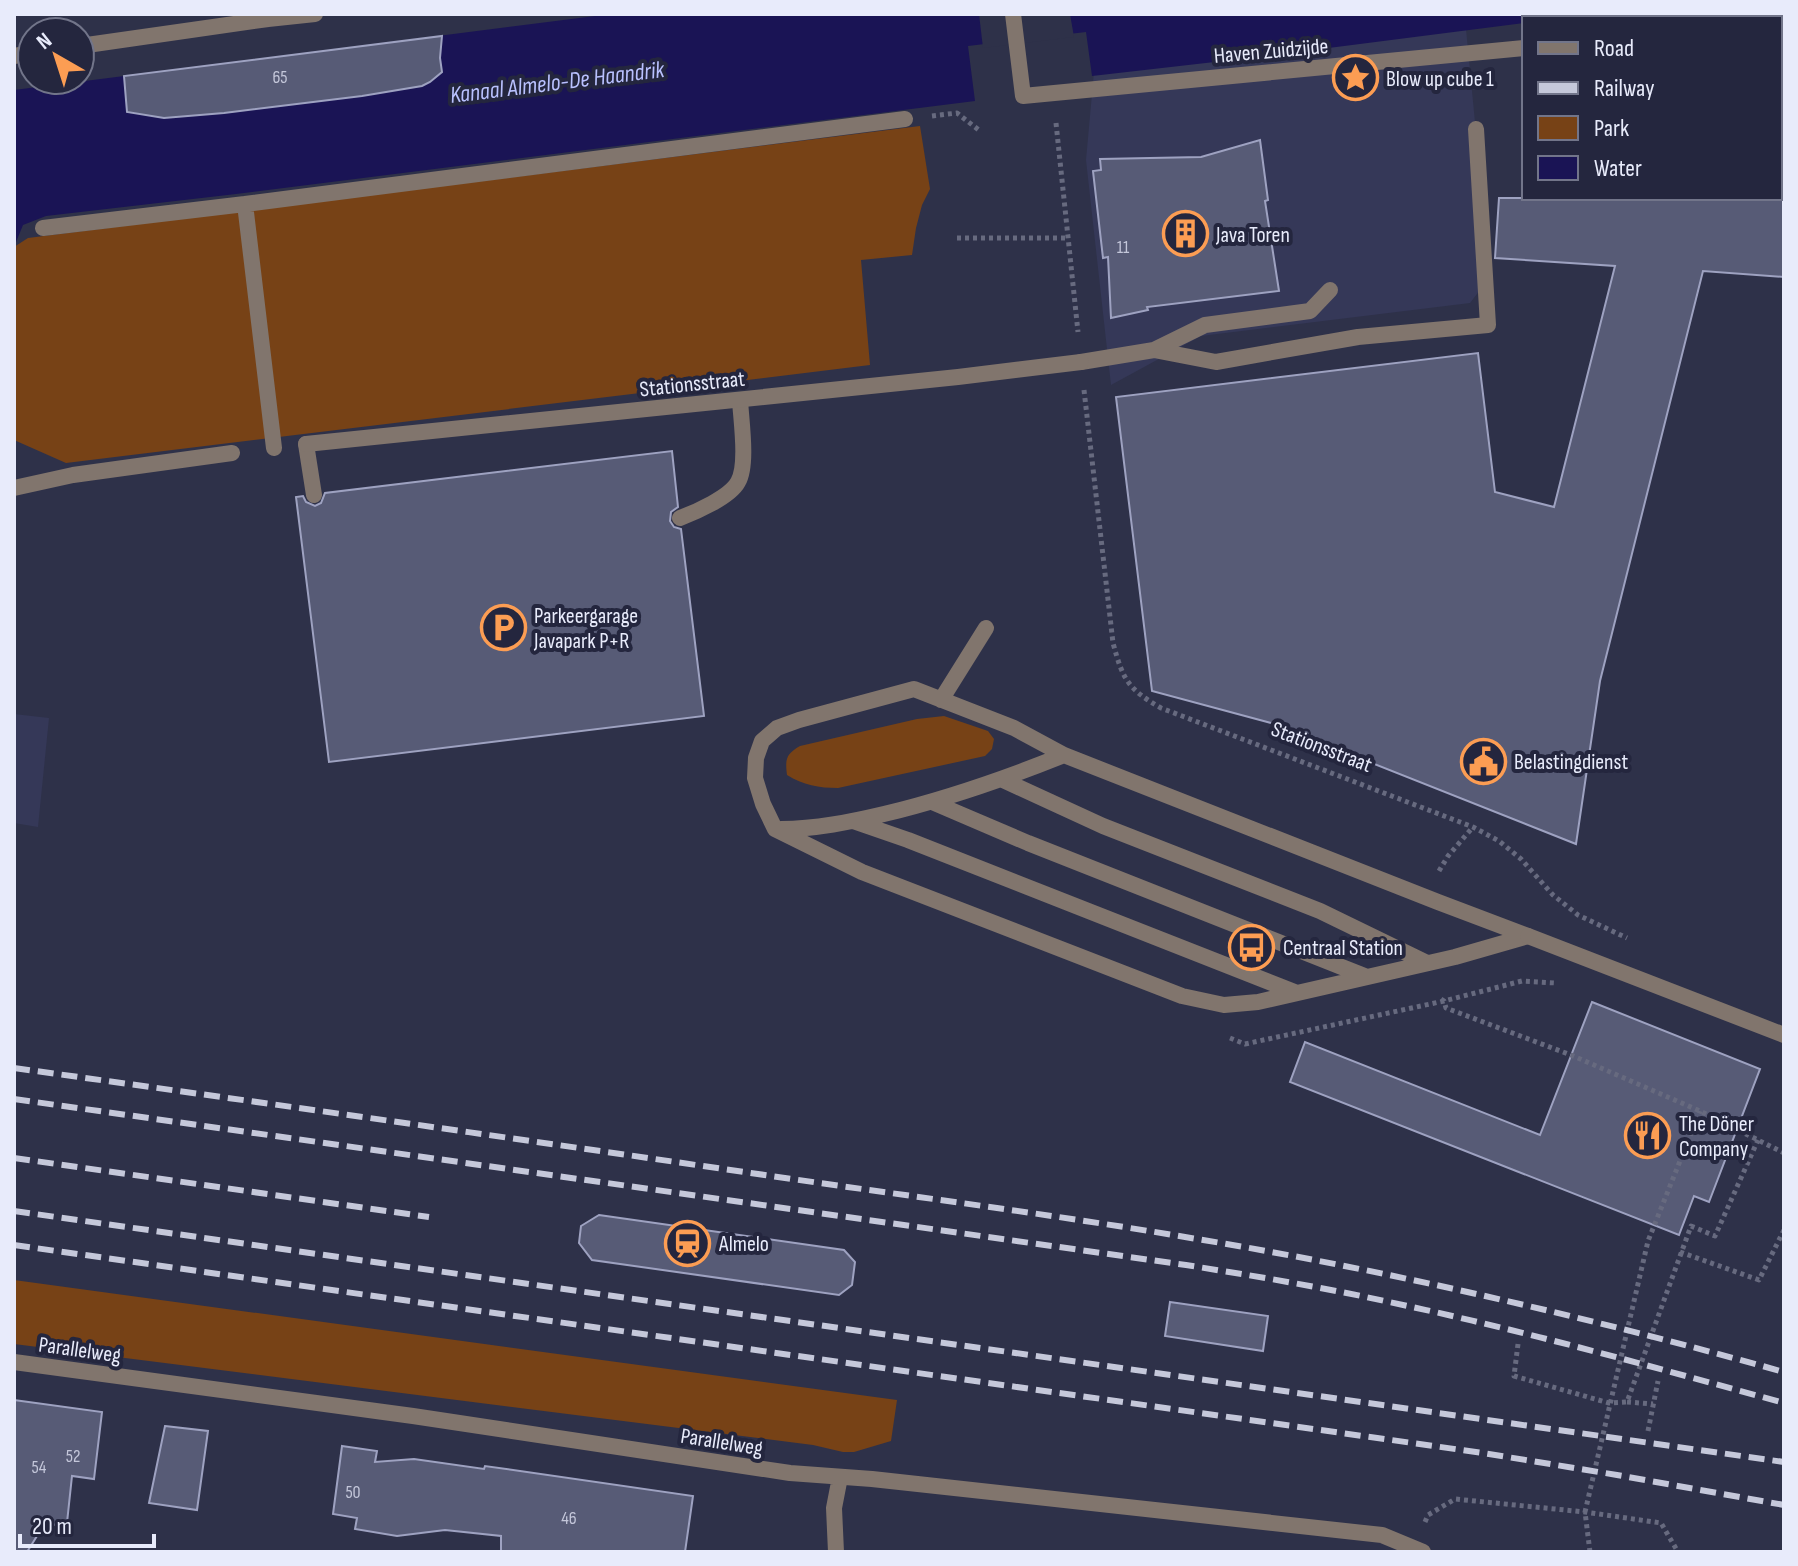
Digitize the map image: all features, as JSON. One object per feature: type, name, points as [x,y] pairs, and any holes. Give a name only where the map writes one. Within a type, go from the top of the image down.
[{"type":"street","points":[[96,44],[315,14]]},
{"type":"street","name":"Haven Zuidzijde","points":[[1013,14],[1023,96],[1522,48]]},
{"type":"street","points":[[43,228],[905,119]]},
{"type":"street","points":[[1154,350],[1216,362],[1358,337],[1488,325],[1476,129]]},
{"type":"street","points":[[245,204],[274,448]]},
{"type":"street","points":[[1081,362],[1154,350],[1205,325],[1310,311],[1330,290]]},
{"type":"street","name":"Stationsstraat","points":[[314,495],[306,444],[1081,362]]},
{"type":"street","points":[[680,518],[728,493],[739,481],[744,458],[740,400]]},
{"type":"street","points":[[14,488],[73,475],[232,453]]},
{"type":"street","points":[[941,700],[986,628]]},
{"type":"street","points":[[1528,936],[1258,1002],[1224,1005],[1182,996],[862,872],[775,829],[755,778],[756,758],[762,741],[777,728],[914,689],[1014,728],[1064,755],[1784,1035]]},
{"type":"street","points":[[775,829],[803,829],[853,821],[932,802],[1003,780],[1064,755]]},
{"type":"street","points":[[1003,780],[1103,826],[1320,911],[1427,963]]},
{"type":"street","points":[[932,802],[1367,977]]},
{"type":"street","points":[[853,821],[1297,993]]},
{"type":"street","name":"Parallelweg","points":[[14,1362],[413,1416],[790,1473],[888,1480],[1382,1535],[1423,1552]]},
{"type":"street","points":[[836,1552],[834,1508],[840,1477]]},
{"type":"path","name":"Stationsstraat","points":[[1053,92],[1113,643],[1127,681],[1139,696],[1161,708],[1473,827],[1499,841],[1521,859],[1553,895],[1578,915],[1632,940]]},
{"type":"path","points":[[905,119],[957,113],[980,131]]},
{"type":"path","points":[[957,238],[1067,238]]},
{"type":"path","points":[[1462,995],[1522,981],[1565,984]]},
{"type":"path","points":[[1230,1038],[1245,1044],[1444,1001],[1446,1008],[1571,1055],[1700,1111],[1784,1153]]},
{"type":"path","points":[[1590,1552],[1585,1512],[1648,1241],[1700,1111]]},
{"type":"path","points":[[1627,1402],[1691,1226],[1715,1236],[1758,1140]]},
{"type":"path","points":[[1680,1252],[1759,1280],[1784,1230]]},
{"type":"path","points":[[1518,1344],[1514,1376],[1609,1403],[1653,1404]]},
{"type":"path","points":[[1648,1431],[1658,1381]]},
{"type":"path","points":[[1455,1499],[1661,1523],[1678,1552]]},
{"type":"shaded area","points":[[1466,29],[1490,277],[1470,303],[1201,336],[1111,385],[1086,160],[1094,72]]},
{"type":"shaded area","points":[[14,714],[49,718],[38,827],[14,823]]},
{"type":"green space","points":[[920,126],[930,189],[922,205],[912,255],[861,260],[870,365],[66,463],[14,440],[14,247],[28,238]]},
{"type":"green space","points":[[944,716],[988,731],[994,739],[992,749],[985,756],[838,788],[811,785],[787,775],[788,758],[800,746],[917,719]]},
{"type":"green space","points":[[14,1280],[897,1400],[891,1441],[854,1452],[843,1452],[813,1445],[14,1344]]},
{"type":"water","name":"Kanaal Almelo-De Haandrik","points":[[611,14],[1597,14],[1522,16],[1522,23],[1092,76],[1086,32],[968,46],[975,101],[46,216],[23,225],[14,247],[14,90],[16,96],[96,96],[96,80]]},
{"type":"pier","points":[[979,14],[1070,14],[1074,37],[983,48]]},
{"type":"building","points":[[442,36],[442,72],[422,86],[224,113],[164,118],[127,112],[124,76]]},
{"type":"building","name":"Java Toren","points":[[1260,140],[1268,200],[1265,201],[1279,291],[1147,307],[1148,310],[1111,318],[1108,257],[1103,258],[1093,171],[1101,170],[1100,159],[1201,157]]},
{"type":"building","points":[[1499,198],[1784,198],[1784,277],[1703,271],[1600,681],[1576,844],[1271,723],[1152,691],[1116,397],[1478,353],[1495,492],[1554,507],[1615,266],[1495,258]]},
{"type":"building","name":"Parkeergarage Javapark P+R","points":[[672,451],[678,507],[671,512],[670,521],[674,527],[681,529],[704,716],[329,762],[296,497],[303,496],[306,502],[315,506],[321,503],[325,493]]},
{"type":"building","points":[[1592,1002],[1760,1069],[1709,1202],[1694,1196],[1679,1235],[1290,1082],[1305,1042],[1540,1135]]},
{"type":"building","points":[[599,1215],[844,1250],[855,1262],[852,1285],[839,1295],[592,1260],[579,1243],[581,1226]]},
{"type":"building","points":[[1170,1302],[1268,1316],[1263,1351],[1165,1336]]},
{"type":"building","points":[[14,1400],[102,1412],[94,1479],[72,1476],[66,1532],[47,1520],[27,1552],[14,1552]]},
{"type":"building","points":[[165,1426],[208,1431],[197,1510],[149,1503]]},
{"type":"building","points":[[342,1446],[377,1451],[375,1462],[414,1459],[484,1469],[485,1466],[693,1496],[685,1552],[501,1552],[501,1536],[445,1530],[397,1536],[355,1529],[357,1518],[333,1514]]},
{"type":"railway","points":[[14,1068],[1087,1221],[1261,1250],[1486,1296],[1784,1372]]},
{"type":"railway","points":[[14,1099],[1262,1278],[1488,1325],[1784,1403]]},
{"type":"railway","points":[[14,1158],[429,1217]]},
{"type":"railway","points":[[14,1211],[1784,1462]]},
{"type":"railway","points":[[14,1245],[1483,1453],[1784,1505]]},
{"type":"place","name":"Blow up cube 1","points":[[1355,78]]},
{"type":"place","name":"Java Toren","points":[[1185,234]]},
{"type":"place","name":"Parkeergarage Javapark P+R","points":[[503,628]]},
{"type":"place","name":"Belastingdienst","points":[[1483,761]]},
{"type":"place","name":"Centraal Station","points":[[1252,947]]},
{"type":"place","name":"The Döner Company","points":[[1648,1136]]},
{"type":"place","name":"Almelo","points":[[688,1243]]}]
